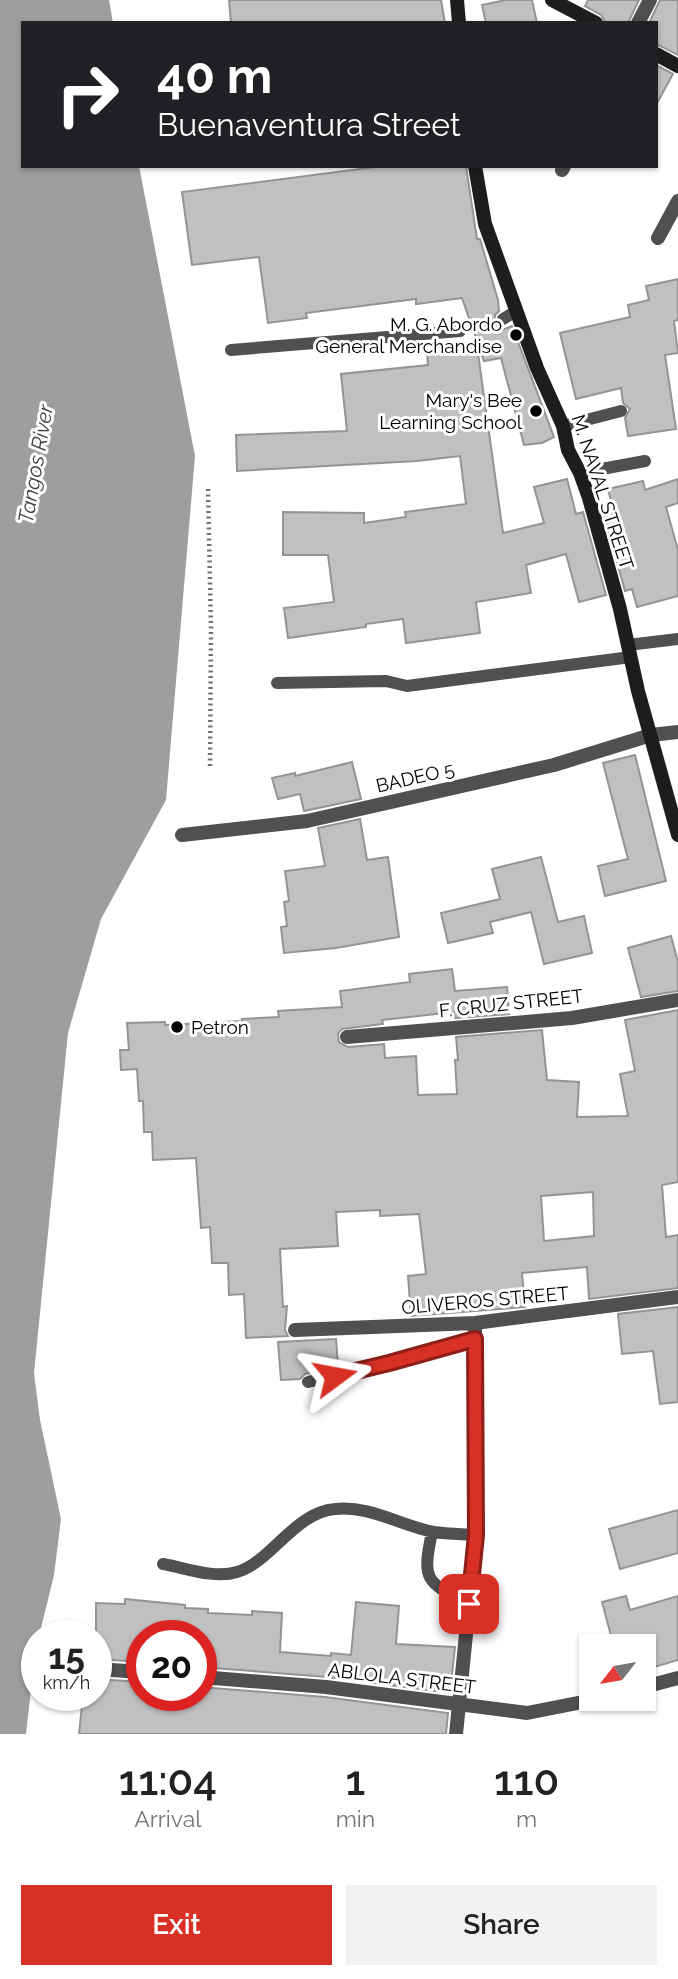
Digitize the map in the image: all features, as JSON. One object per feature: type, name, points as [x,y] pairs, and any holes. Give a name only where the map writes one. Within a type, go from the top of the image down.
[{"type":"main road","points":[[457,0],[459,21]]},
{"type":"main road","points":[[552,0],[592,21]]},
{"type":"main road","points":[[658,55],[678,66]]},
{"type":"main road","name":"M. NAVAL STREET","points":[[475,168],[485,225],[510,315],[563,426],[568,450],[580,473],[617,596],[678,835]]},
{"type":"street","points":[[639,21],[650,0]]},
{"type":"street","points":[[658,238],[678,201]]},
{"type":"street","name":"BADEO 5","points":[[183,835],[307,821],[554,765],[651,735],[678,732]]},
{"type":"street","name":"F. CRUZ STREET","points":[[347,1037],[572,1018],[678,1000]]},
{"type":"street","name":"OLIVEROS STREET","points":[[295,1330],[475,1323],[678,1297]]},
{"type":"street","points":[[456,1734],[476,1535],[475,1323]]},
{"type":"street","name":"ABLOLA STREET","points":[[217,1678],[326,1688],[527,1713],[579,1703]]},
{"type":"street","points":[[656,1684],[678,1678]]},
{"type":"lane","points":[[231,350],[460,331]]},
{"type":"lane","points":[[563,426],[621,411]]},
{"type":"lane","points":[[580,473],[645,461]]},
{"type":"lane","points":[[277,683],[386,681],[407,686],[630,651],[678,639]]},
{"type":"lane","points":[[308,1382],[475,1339]]},
{"type":"lane","points":[[163,1564],[222,1574],[238,1572],[248,1567],[291,1530],[334,1508],[376,1513],[432,1532],[476,1535]]},
{"type":"lane","points":[[432,1532],[425,1563],[426,1571],[439,1590],[469,1604]]},
{"type":"path","points":[[208,489],[210,769]]},
{"type":"water","name":"Tangos River","points":[[0,0],[109,0],[113,21],[21,21],[21,168],[139,168],[195,456],[166,800],[101,919],[68,1033],[34,1373],[40,1420],[61,1519],[54,1575],[43,1620],[21,1620],[21,1711],[29,1711],[26,1734],[0,1734]]},
{"type":"building","points":[[229,0],[441,0],[445,21],[231,21]]},
{"type":"building","points":[[506,0],[532,0],[537,21],[486,21],[482,5]]},
{"type":"building","points":[[588,0],[639,0],[629,21],[605,21],[601,15],[585,6]]},
{"type":"building","points":[[660,0],[678,0],[678,55],[658,45],[658,21],[650,21]]},
{"type":"building","points":[[658,66],[673,74],[658,101]]},
{"type":"building","points":[[368,168],[466,168],[477,239],[480,239],[498,300],[499,311],[495,315],[495,323],[502,330],[512,326],[554,437],[542,443],[524,445],[501,358],[484,361],[462,298],[416,304],[416,299],[306,313],[307,318],[268,323],[259,257],[192,265],[182,192]]},
{"type":"building","points":[[678,279],[678,320],[674,321],[678,353],[665,355],[676,429],[628,436],[625,418],[630,409],[623,403],[621,388],[576,399],[560,333],[630,317],[628,305],[649,300],[646,286]]},
{"type":"building","points":[[477,346],[503,533],[544,523],[534,487],[567,479],[576,514],[583,512],[606,595],[579,602],[566,554],[526,565],[531,593],[476,602],[480,633],[406,643],[403,619],[288,638],[284,608],[334,602],[328,555],[283,555],[283,512],[364,513],[364,523],[406,517],[405,512],[466,504],[460,456],[417,461],[237,471],[236,435],[347,431],[341,374],[428,365],[427,352]]},
{"type":"building","points":[[678,479],[678,503],[666,507],[678,550],[678,596],[637,607],[632,589],[625,591],[602,508],[612,505],[608,489],[643,481],[645,490]]},
{"type":"building","points":[[635,755],[666,881],[605,896],[598,866],[628,859],[603,763]]},
{"type":"building","points":[[352,762],[361,799],[304,811],[300,794],[278,799],[272,778],[295,773],[295,776]]},
{"type":"building","points":[[360,819],[367,860],[388,857],[399,937],[336,948],[284,953],[281,927],[287,926],[284,902],[289,901],[285,871],[325,866],[318,828]]},
{"type":"building","points":[[541,857],[558,922],[584,916],[592,953],[544,964],[531,912],[490,922],[493,933],[448,943],[441,913],[500,899],[492,869]]},
{"type":"building","points":[[671,936],[678,962],[678,991],[641,997],[628,948]]},
{"type":"building","points":[[452,969],[455,991],[507,987],[509,1014],[455,1018],[454,1012],[382,1020],[383,1024],[342,1029],[338,1034],[339,1042],[348,1047],[384,1044],[385,1058],[416,1056],[418,1095],[457,1094],[456,1037],[542,1030],[547,1080],[579,1082],[577,1117],[628,1116],[620,1074],[635,1071],[625,1020],[678,1010],[678,1182],[662,1185],[666,1237],[678,1235],[678,1288],[589,1299],[587,1267],[522,1273],[525,1307],[411,1316],[408,1276],[426,1274],[419,1214],[380,1216],[380,1210],[336,1212],[338,1246],[280,1249],[283,1307],[287,1306],[285,1330],[288,1336],[246,1338],[244,1294],[229,1295],[228,1263],[212,1263],[210,1227],[201,1228],[196,1158],[153,1160],[152,1132],[144,1132],[143,1101],[139,1101],[137,1069],[121,1070],[120,1050],[129,1050],[127,1023],[165,1022],[165,1025],[242,1021],[279,1017],[278,1011],[342,1007],[340,991],[410,982],[409,974]],"holes":[[[593,1192],[594,1236],[544,1241],[541,1196]]]},
{"type":"building","points":[[678,1307],[678,1402],[660,1404],[653,1351],[622,1354],[618,1314]]},
{"type":"building","points":[[336,1339],[338,1365],[305,1374],[300,1379],[281,1380],[278,1342]]},
{"type":"building","points":[[678,1510],[678,1553],[620,1569],[609,1529]]},
{"type":"building","points":[[626,1596],[630,1610],[678,1596],[678,1660],[656,1666],[656,1634],[611,1634],[602,1602]]},
{"type":"building","points":[[125,1599],[185,1605],[185,1608],[208,1609],[208,1613],[282,1613],[280,1652],[331,1656],[331,1653],[351,1655],[356,1602],[399,1606],[396,1644],[455,1647],[450,1693],[327,1677],[217,1668],[217,1620],[126,1620],[126,1661],[112,1660],[112,1620],[96,1620],[96,1603],[125,1604]]},
{"type":"building","points":[[112,1680],[126,1681],[126,1711],[217,1711],[217,1688],[325,1697],[448,1713],[446,1734],[79,1734],[81,1711],[112,1711]]},
{"type":"place","name":"M. G. Abordo General Merchandise","points":[[516,335]]},
{"type":"place","name":"Mary's Bee Learning School","points":[[536,411]]},
{"type":"place","name":"Petron","points":[[177,1027]]},
{"type":"route","points":[[335,1376],[475,1339],[476,1535],[469,1604]]}]
